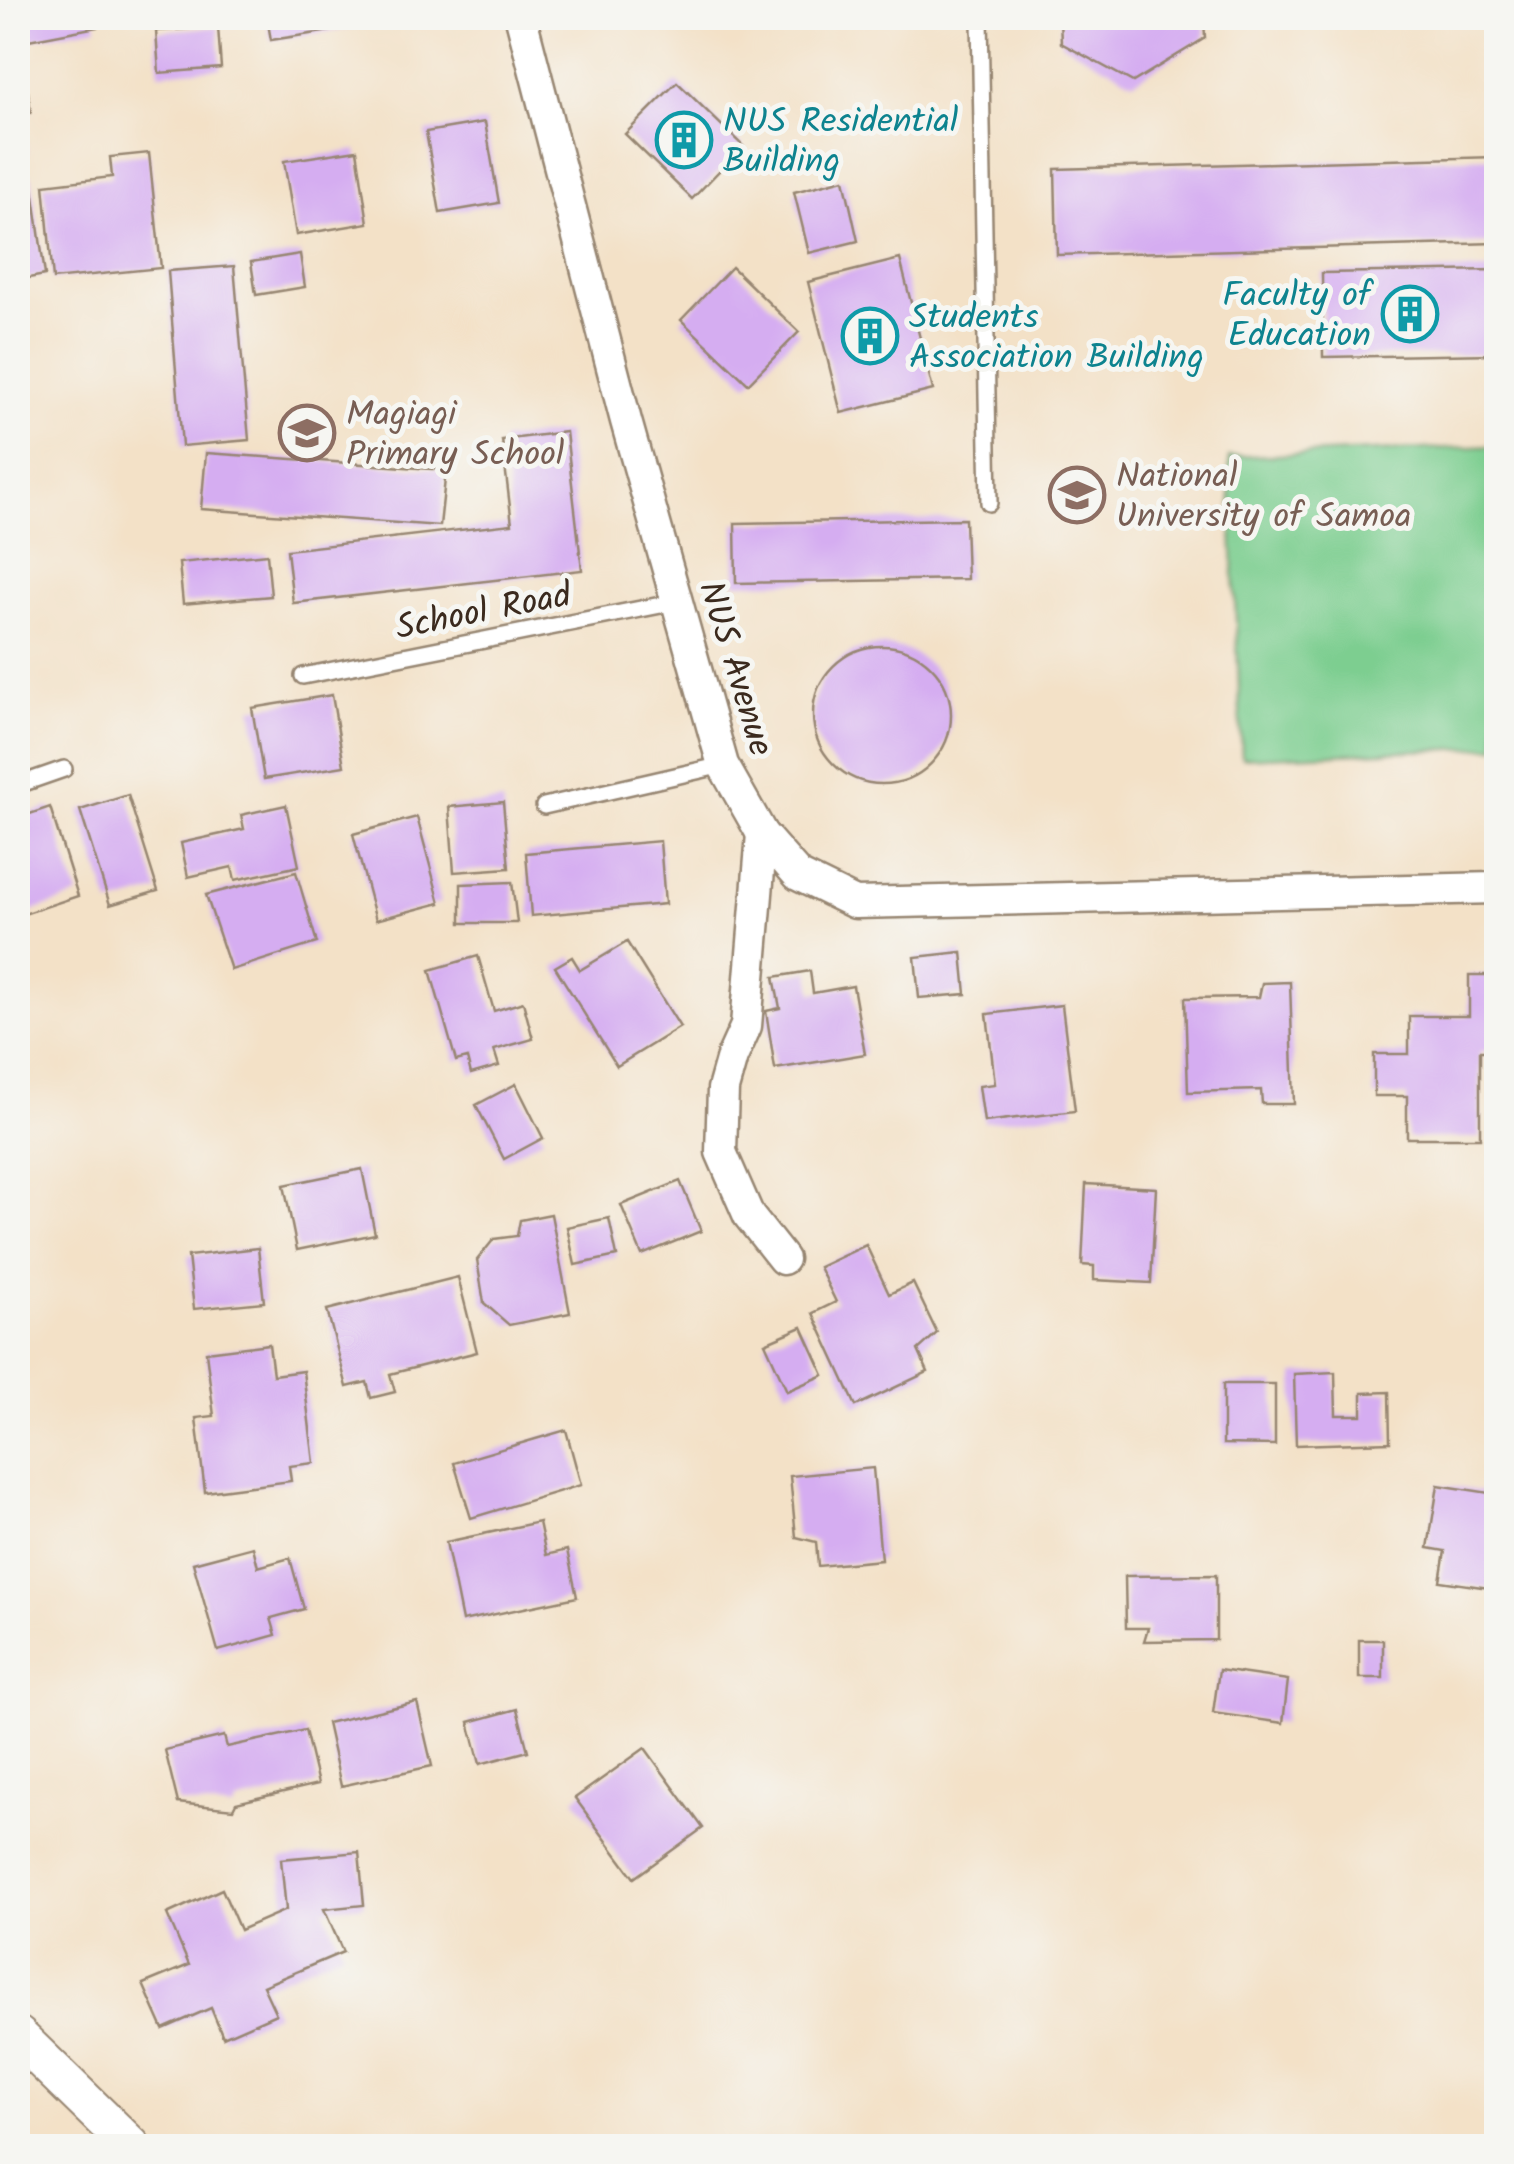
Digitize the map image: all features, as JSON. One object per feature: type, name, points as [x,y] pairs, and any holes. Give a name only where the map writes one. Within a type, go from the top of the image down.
[{"type":"street","name":"NUS Avenue","points":[[521,18],[723,765],[762,834],[798,874],[855,902],[1496,888]]},
{"type":"street","points":[[762,834],[746,1026],[722,1089],[721,1152],[748,1216],[783,1259]]},
{"type":"street","points":[[18,2036],[131,2146]]},
{"type":"lane","points":[[980,18],[989,503]]},
{"type":"lane","name":"School Road","points":[[303,676],[676,602]]},
{"type":"lane","points":[[544,806],[723,765]]},
{"type":"lane","points":[[18,785],[64,770]]},
{"type":"green space","points":[[1496,446],[1496,747],[1242,758],[1229,457]]},
{"type":"building","points":[[18,18],[95,18],[97,27],[18,42]]},
{"type":"building","points":[[267,18],[402,18],[402,20],[271,40]]},
{"type":"building","points":[[1060,18],[1204,18],[1205,38],[1133,82],[1061,43]]},
{"type":"building","points":[[218,27],[221,68],[159,73],[156,31]]},
{"type":"building","points":[[24,64],[31,113],[22,114],[28,154],[18,156],[18,65]]},
{"type":"building","name":"NUS Residential Building","points":[[677,82],[743,146],[692,199],[625,134]]},
{"type":"building","points":[[485,122],[499,203],[440,213],[426,132]]},
{"type":"building","points":[[357,150],[368,223],[296,235],[284,161]]},
{"type":"building","points":[[149,153],[161,268],[53,279],[44,185],[112,177],[110,157]]},
{"type":"building","points":[[1496,157],[1496,243],[1057,255],[1055,169]]},
{"type":"building","points":[[31,175],[45,275],[18,280],[18,177]]},
{"type":"building","points":[[844,179],[858,241],[809,253],[794,192]]},
{"type":"building","points":[[300,254],[305,287],[256,295],[251,262]]},
{"type":"building","name":"Students Association Building","points":[[900,259],[933,390],[841,413],[808,282]]},
{"type":"building","points":[[234,266],[249,440],[182,446],[168,271]]},
{"type":"building","name":"NUS Residential Building","points":[[732,267],[799,332],[748,384],[681,320]]},
{"type":"building","name":"Faculty of Education","points":[[1496,270],[1496,354],[1323,357],[1322,273]]},
{"type":"building","points":[[566,432],[582,570],[293,603],[287,550],[512,524],[502,440]]},
{"type":"building","points":[[206,453],[446,470],[440,526],[201,509]]},
{"type":"building","points":[[965,519],[967,579],[736,583],[735,523]]},
{"type":"building","points":[[267,554],[271,596],[183,604],[179,563]]},
{"type":"building","points":[[882,646],[908,652],[931,666],[945,689],[951,715],[945,741],[931,764],[908,778],[882,784],[856,778],[833,764],[819,741],[813,715],[819,689],[833,666],[856,652]]},
{"type":"building","points":[[332,695],[344,766],[264,779],[252,708]]},
{"type":"building","points":[[128,795],[158,891],[110,905],[80,810]]},
{"type":"building","points":[[503,802],[509,868],[454,872],[449,807]]},
{"type":"building","points":[[286,805],[299,866],[235,880],[232,867],[188,877],[181,843],[244,829],[241,815]]},
{"type":"building","points":[[50,807],[78,896],[18,916],[18,818]]},
{"type":"building","points":[[417,817],[440,903],[376,920],[353,834]]},
{"type":"building","points":[[660,841],[665,904],[531,916],[526,853]]},
{"type":"building","points":[[296,872],[317,943],[231,970],[206,895]]},
{"type":"building","points":[[512,882],[517,923],[461,923],[461,884]]},
{"type":"building","points":[[627,942],[680,1027],[617,1066],[555,967],[572,957],[580,970]]},
{"type":"building","points":[[962,952],[966,994],[919,998],[915,957]]},
{"type":"building","points":[[478,956],[494,1011],[523,1002],[533,1039],[494,1050],[499,1066],[471,1074],[467,1058],[456,1061],[430,970]]},
{"type":"building","points":[[810,971],[813,993],[853,986],[865,1054],[775,1069],[766,1011],[780,1008],[774,977]]},
{"type":"building","points":[[1469,975],[1496,975],[1496,1051],[1480,1051],[1480,1138],[1407,1138],[1407,1096],[1374,1096],[1374,1054],[1409,1054],[1409,1016],[1469,1016]]},
{"type":"building","points":[[1290,982],[1294,1104],[1262,1104],[1261,1090],[1188,1092],[1185,998],[1259,997],[1262,983]]},
{"type":"building","points":[[1062,1005],[1075,1111],[984,1122],[979,1086],[995,1084],[987,1014]]},
{"type":"building","points":[[516,1084],[543,1138],[504,1159],[476,1105]]},
{"type":"building","points":[[362,1169],[375,1234],[297,1250],[284,1185]]},
{"type":"building","points":[[680,1181],[701,1231],[642,1255],[621,1205]]},
{"type":"building","points":[[1086,1184],[1156,1188],[1151,1283],[1094,1280],[1094,1266],[1082,1265]]},
{"type":"building","points":[[551,1214],[570,1313],[509,1325],[484,1303],[477,1260],[494,1239],[517,1236],[520,1220]]},
{"type":"building","points":[[609,1218],[617,1256],[575,1265],[567,1227]]},
{"type":"building","points":[[866,1245],[889,1294],[913,1283],[937,1333],[918,1350],[928,1372],[856,1406],[813,1313],[836,1302],[819,1267]]},
{"type":"building","points":[[258,1248],[264,1302],[194,1309],[188,1256]]},
{"type":"building","points":[[458,1277],[477,1352],[390,1374],[395,1392],[371,1398],[367,1382],[347,1387],[327,1310]]},
{"type":"building","points":[[802,1327],[824,1375],[787,1391],[765,1343]]},
{"type":"building","points":[[269,1344],[273,1375],[303,1371],[314,1463],[289,1466],[291,1481],[205,1492],[196,1418],[214,1416],[206,1352]]},
{"type":"building","points":[[1335,1372],[1336,1415],[1362,1415],[1362,1393],[1389,1392],[1390,1442],[1296,1445],[1294,1374]]},
{"type":"building","points":[[1223,1384],[1275,1384],[1275,1445],[1223,1444]]},
{"type":"building","points":[[566,1430],[581,1485],[471,1518],[454,1463]]},
{"type":"building","points":[[873,1468],[881,1560],[818,1566],[816,1542],[796,1537],[790,1476]]},
{"type":"building","points":[[1438,1485],[1496,1494],[1496,1589],[1440,1581],[1445,1551],[1428,1548]]},
{"type":"building","points":[[539,1522],[546,1555],[567,1550],[577,1597],[462,1621],[446,1542]]},
{"type":"building","points":[[253,1547],[258,1567],[290,1558],[304,1609],[271,1618],[276,1635],[218,1651],[193,1563]]},
{"type":"building","points":[[1216,1575],[1216,1640],[1144,1641],[1148,1628],[1126,1628],[1125,1576]]},
{"type":"building","points":[[1359,1640],[1383,1640],[1383,1678],[1359,1678]]},
{"type":"building","points":[[1219,1670],[1288,1680],[1283,1723],[1213,1713]]},
{"type":"building","points":[[417,1702],[432,1766],[341,1786],[327,1723]]},
{"type":"building","points":[[517,1709],[528,1751],[480,1764],[469,1722]]},
{"type":"building","points":[[305,1730],[318,1784],[236,1803],[233,1809],[178,1803],[165,1750],[224,1736],[227,1747]]},
{"type":"building","points":[[645,1748],[703,1828],[634,1878],[575,1798]]},
{"type":"building","points":[[359,1852],[364,1905],[324,1909],[343,1952],[263,1986],[276,2014],[223,2037],[211,2008],[163,2029],[143,1984],[189,1965],[167,1914],[222,1889],[240,1930],[286,1910],[281,1859]]},
{"type":"place","name":"NUS Residential Building","points":[[684,140]]},
{"type":"place","name":"Faculty of Education","points":[[1410,314]]},
{"type":"place","name":"Students Association Building","points":[[870,336]]},
{"type":"place","name":"Magiagi Primary School","points":[[307,433]]},
{"type":"place","name":"National University of Samoa","points":[[1077,495]]}]
